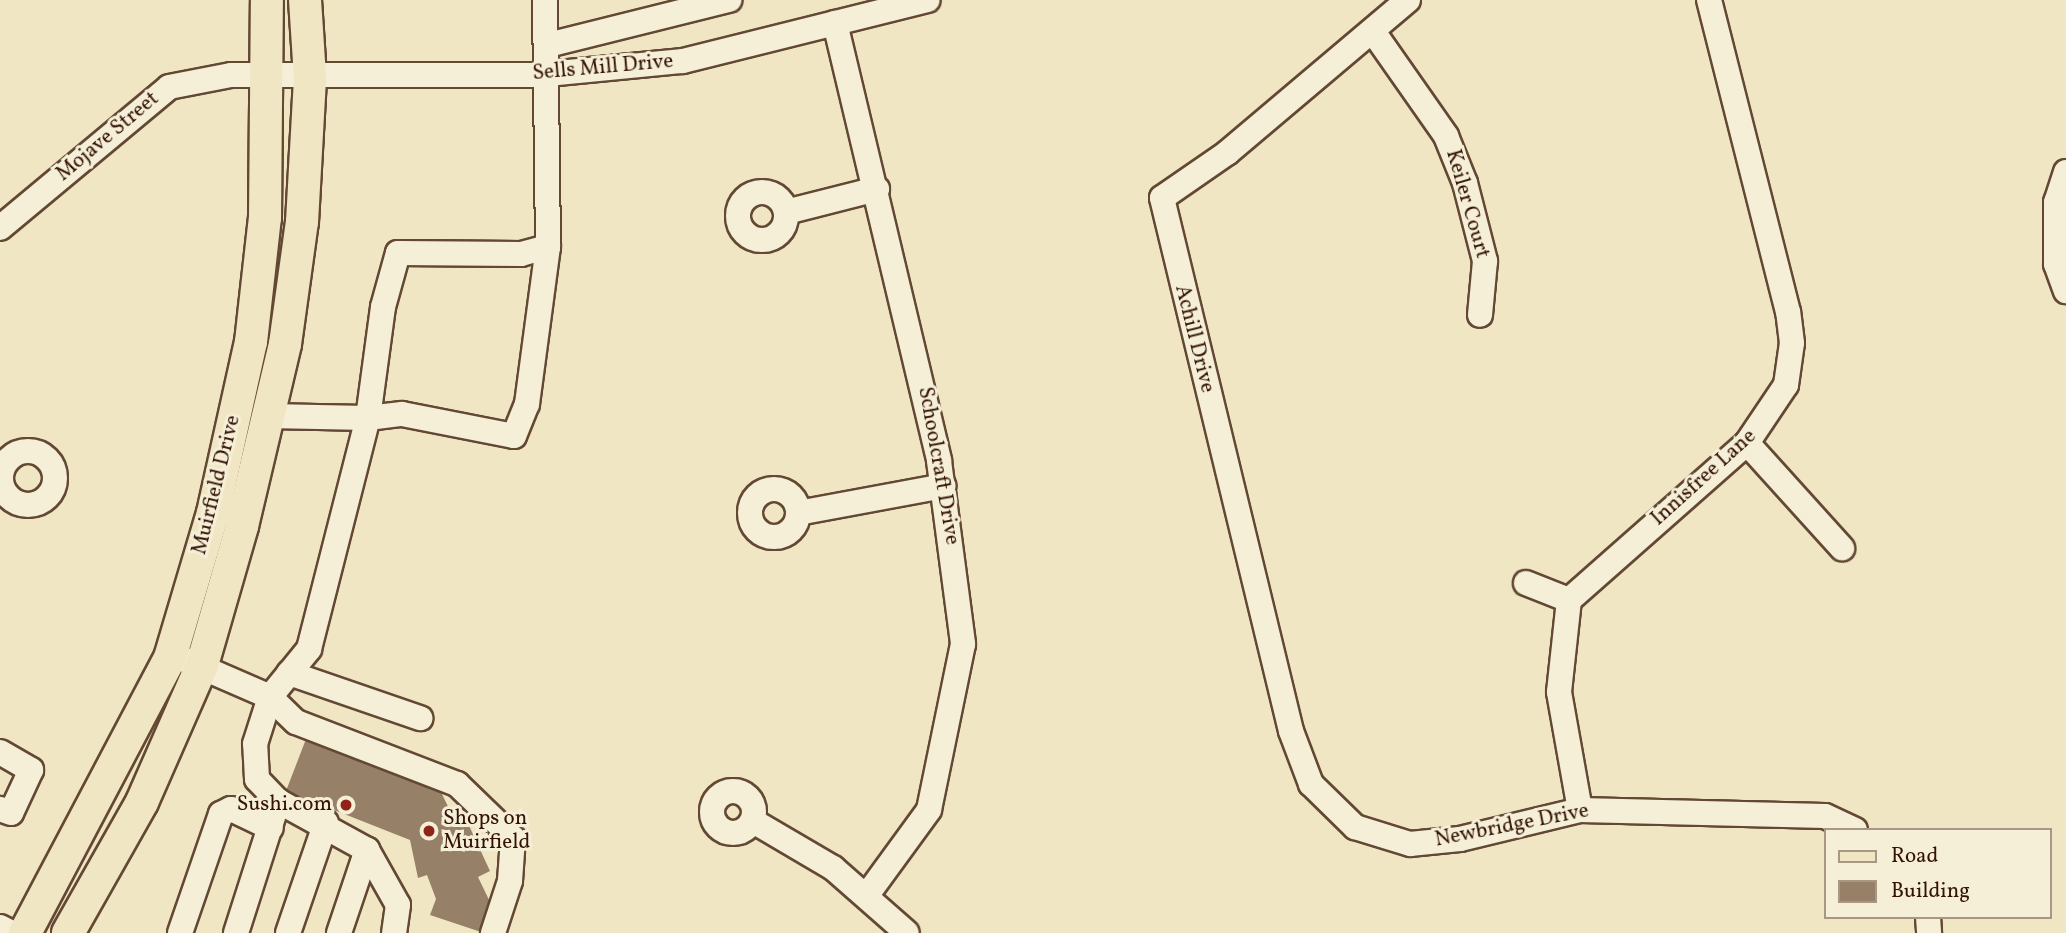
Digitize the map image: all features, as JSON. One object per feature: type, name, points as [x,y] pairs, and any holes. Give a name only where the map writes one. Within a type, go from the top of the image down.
[{"type":"main road","name":"Muirfield Drive","points":[[25,933],[171,655],[213,513],[251,342],[271,76],[267,0]]},
{"type":"main road","name":"Muirfield Drive","points":[[68,933],[142,802],[202,664],[268,416],[302,222],[310,76],[305,0]]},
{"type":"street","points":[[268,416],[368,418],[402,414],[514,436],[527,404],[548,247],[541,75],[548,45],[545,0]]},
{"type":"street","points":[[548,45],[729,0]]},
{"type":"street","name":"Achill Drive","points":[[1311,784],[1292,731],[1162,198],[1374,33],[1408,0]]},
{"type":"street","name":"Innisfree Lane","points":[[1569,600],[1747,443],[1786,385],[1792,343],[1709,0]]},
{"type":"street","name":"Sells Mill Drive","points":[[271,76],[541,75],[683,61],[919,1]]},
{"type":"street","name":"Schoolcraft Drive","points":[[835,23],[877,190],[944,486],[964,644],[929,810],[867,895]]},
{"type":"street","name":"Keiler Court","points":[[1374,33],[1446,136],[1465,183],[1485,261],[1480,315]]},
{"type":"street","name":"Mojave Street","points":[[0,228],[169,87],[222,75],[271,76]]},
{"type":"street","points":[[2066,172],[2056,202],[2056,264],[2066,291]]},
{"type":"street","points":[[786,212],[877,190]]},
{"type":"street","points":[[394,933],[398,905],[367,850],[326,822],[278,801],[257,779],[255,744],[270,697],[309,649],[368,418],[383,307],[398,253],[521,254],[548,247]]},
{"type":"street","points":[[1747,443],[1842,548]]},
{"type":"street","points":[[798,513],[944,486]]},
{"type":"street","points":[[1526,583],[1569,600],[1559,692],[1580,810]]},
{"type":"street","points":[[171,655],[202,664],[270,697],[296,722],[457,785],[513,838],[510,881],[493,933]]},
{"type":"street","points":[[289,673],[419,718]]},
{"type":"street","points":[[0,752],[32,770],[11,813],[0,809]]},
{"type":"street","name":"Newbridge Drive","points":[[1311,784],[1355,827],[1410,844],[1460,839],[1580,810],[1825,816],[1851,828]]},
{"type":"street","points":[[236,933],[278,801]]},
{"type":"street","points":[[180,933],[221,814],[230,809],[271,828]]},
{"type":"street","points":[[753,821],[799,844],[867,895],[907,933]]},
{"type":"street","points":[[288,933],[326,822]]},
{"type":"street","points":[[339,933],[367,850]]},
{"type":"street","points":[[0,926],[12,933]]},
{"type":"building","name":"Shops on Muirfield","points":[[306,739],[441,792],[455,821],[465,817],[490,871],[478,877],[491,904],[481,932],[430,915],[436,899],[427,875],[418,878],[410,840],[286,791]]},
{"type":"place","name":"Sushi.com","points":[[346,805]]},
{"type":"place","name":"Shops on Muirfield","points":[[429,831]]}]
